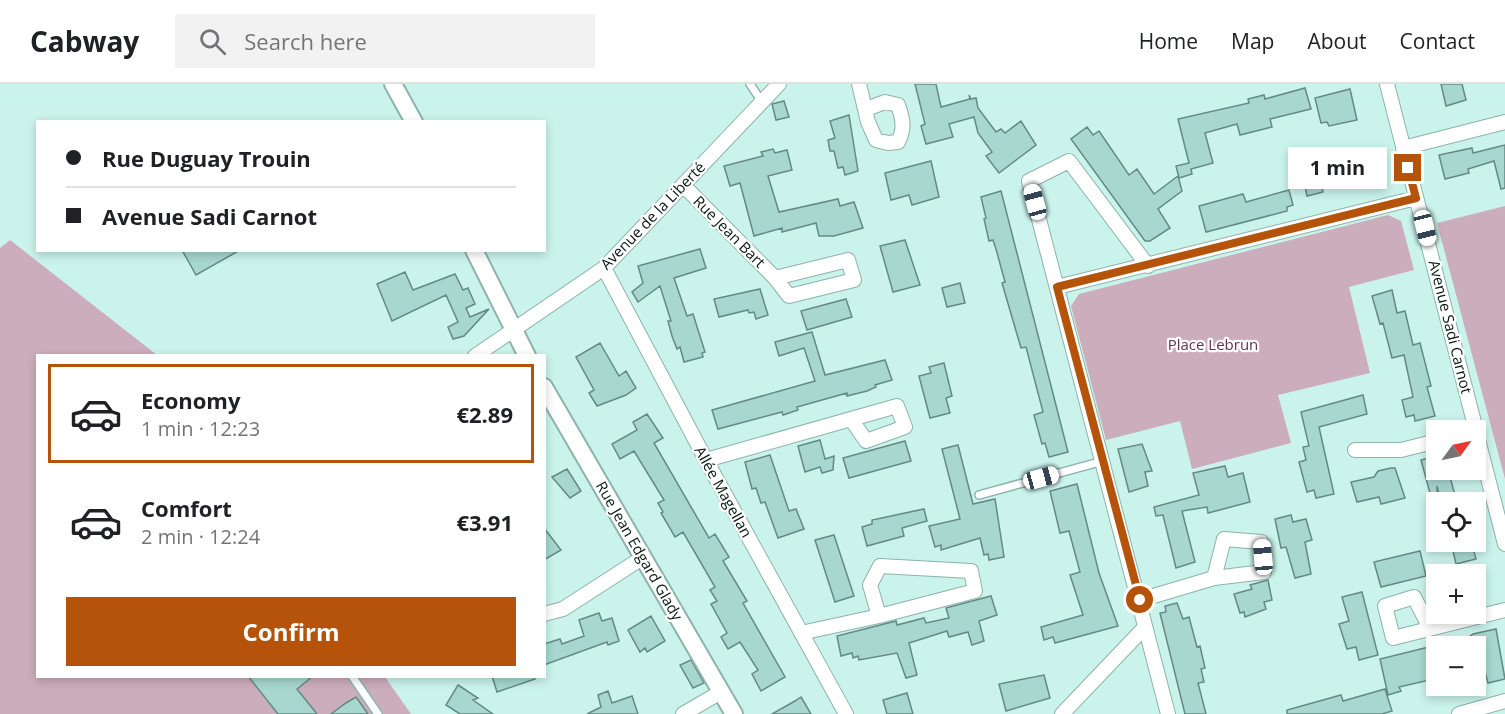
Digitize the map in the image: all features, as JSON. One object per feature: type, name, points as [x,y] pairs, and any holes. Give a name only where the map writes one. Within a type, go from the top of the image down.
[{"type":"street","points":[[393,84],[413,120]]},
{"type":"street","name":"Avenue de la Liberté","points":[[478,354],[604,268],[779,84]]},
{"type":"street","points":[[859,84],[866,109]]},
{"type":"street","name":"Avenue Sadi Carnot","points":[[1387,84],[1473,420]]},
{"type":"street","points":[[1403,148],[1505,122]]},
{"type":"street","points":[[1148,266],[1069,161],[1029,181],[1168,714]]},
{"type":"street","name":"Rue Jean Bart","points":[[683,185],[775,278],[789,296],[854,280],[848,260],[775,278]]},
{"type":"street","points":[[1057,287],[1416,198]]},
{"type":"street","points":[[475,252],[526,354]]},
{"type":"street","name":"Allée Magellan","points":[[604,268],[706,460],[846,714]]},
{"type":"street","name":"Rue Jean Edgard Glady","points":[[546,390],[734,714]]},
{"type":"street","points":[[706,460],[851,419]]},
{"type":"street","points":[[1355,450],[1401,450],[1426,444]]},
{"type":"street","name":"Avenue Sadi Carnot","points":[[1486,470],[1505,544]]},
{"type":"street","points":[[546,613],[563,609],[642,558]]},
{"type":"street","points":[[801,633],[879,616],[975,591],[971,571],[880,566],[870,585],[879,616]]},
{"type":"street","points":[[1140,600],[1214,578]]},
{"type":"street","points":[[1430,628],[1505,610]]},
{"type":"street","points":[[1065,713],[1145,627]]},
{"type":"street","points":[[684,714],[721,692]]},
{"type":"street","points":[[1459,714],[1505,701]]},
{"type":"lane","points":[[750,84],[762,102]]},
{"type":"lane","points":[[978,495],[1103,461]]},
{"type":"lane","points":[[353,678],[378,714]]},
{"type":"green space","points":[[1505,206],[1505,479],[1437,223]]},
{"type":"green space","name":"Place Lebrun","points":[[1388,215],[1401,221],[1414,270],[1349,287],[1370,373],[1278,395],[1291,443],[1192,469],[1180,421],[1106,440],[1071,306],[1079,294]]},
{"type":"green space","points":[[10,240],[156,354],[36,354],[36,678],[386,678],[411,714],[0,714],[0,248]]},
{"type":"building","points":[[915,84],[936,84],[941,107],[970,99],[969,95],[971,99],[976,98],[978,108],[996,132],[1001,129],[1005,133],[1021,121],[1036,145],[999,173],[986,156],[992,152],[978,133],[974,117],[949,124],[953,137],[926,144],[921,126],[925,124]]},
{"type":"building","points":[[1441,84],[1462,84],[1466,100],[1446,106]]},
{"type":"building","points":[[1305,88],[1311,109],[1270,119],[1272,127],[1240,135],[1237,124],[1205,133],[1213,163],[1191,169],[1192,174],[1179,178],[1176,166],[1189,163],[1178,119],[1249,103],[1248,99],[1264,95],[1265,99]]},
{"type":"building","points":[[1350,89],[1357,120],[1329,126],[1327,122],[1321,123],[1315,98]]},
{"type":"building","points":[[784,101],[789,117],[776,120],[772,104]]},
{"type":"building","points":[[849,115],[858,171],[845,175],[843,167],[838,168],[834,151],[830,151],[828,140],[835,138],[830,121]]},
{"type":"building","points":[[1087,127],[1093,135],[1099,131],[1129,175],[1137,169],[1154,194],[1178,176],[1182,191],[1158,209],[1170,228],[1150,241],[1145,241],[1071,139]]},
{"type":"building","points":[[1505,145],[1505,188],[1501,189],[1494,161],[1468,169],[1469,173],[1445,179],[1439,155],[1472,148],[1473,153]]},
{"type":"building","points":[[1373,148],[1381,174],[1322,188],[1323,192],[1307,196],[1300,164]]},
{"type":"building","points":[[773,149],[775,153],[787,150],[792,170],[768,176],[779,212],[838,199],[840,206],[854,202],[863,228],[834,236],[819,236],[816,223],[782,232],[782,228],[754,236],[740,183],[730,186],[724,166],[763,156],[761,152]]},
{"type":"building","points":[[931,161],[939,197],[912,205],[909,195],[891,200],[885,173]]},
{"type":"building","points":[[1289,190],[1293,205],[1287,207],[1287,211],[1206,232],[1199,206],[1243,194],[1246,202]]},
{"type":"building","points":[[1001,191],[1068,452],[1049,457],[1045,443],[1042,444],[1034,415],[1043,412],[1026,347],[1021,348],[1002,283],[1005,282],[996,249],[993,240],[989,241],[984,219],[986,218],[981,197]]},
{"type":"building","points":[[905,240],[920,285],[893,292],[880,246]]},
{"type":"building","points":[[700,249],[706,268],[674,278],[687,316],[693,314],[705,352],[702,353],[703,357],[684,362],[680,347],[677,349],[672,336],[668,321],[671,321],[660,286],[638,302],[632,292],[643,283],[638,266]]},
{"type":"building","points":[[183,252],[236,252],[196,275]]},
{"type":"building","points":[[405,272],[413,290],[455,274],[463,290],[468,288],[475,304],[466,308],[470,317],[489,309],[464,336],[453,339],[448,327],[458,322],[446,295],[392,321],[377,284]]},
{"type":"building","points":[[960,283],[965,303],[947,307],[942,288]]},
{"type":"building","points":[[760,289],[768,315],[756,319],[754,312],[749,313],[748,310],[719,317],[714,299]]},
{"type":"building","points":[[1392,290],[1397,313],[1405,311],[1413,345],[1420,343],[1431,386],[1427,387],[1435,416],[1415,421],[1414,415],[1406,417],[1402,400],[1413,397],[1404,355],[1392,358],[1383,323],[1380,324],[1372,296]]},
{"type":"building","points":[[846,299],[852,317],[807,330],[801,311]]},
{"type":"building","points":[[812,332],[825,375],[885,360],[892,380],[875,385],[876,387],[867,391],[847,396],[847,393],[797,407],[798,410],[783,415],[782,412],[718,429],[712,410],[815,381],[804,348],[779,356],[775,342]]},
{"type":"building","points":[[600,343],[619,376],[626,371],[636,388],[626,395],[597,406],[589,393],[594,390],[576,357]]},
{"type":"building","points":[[944,363],[952,396],[946,398],[950,413],[930,418],[919,376],[931,373],[929,367]]},
{"type":"building","points":[[1363,395],[1367,414],[1319,427],[1334,494],[1316,498],[1314,490],[1307,492],[1299,462],[1306,460],[1303,447],[1309,446],[1301,412]]},
{"type":"building","points":[[647,414],[663,438],[654,443],[709,538],[715,534],[729,557],[723,561],[747,601],[743,603],[785,677],[761,691],[752,674],[758,670],[740,642],[728,649],[721,637],[727,633],[711,604],[717,601],[710,590],[715,587],[683,532],[675,537],[658,503],[664,500],[634,451],[620,459],[612,444],[637,430],[633,422]]},
{"type":"building","points":[[820,440],[825,459],[834,456],[833,470],[822,473],[820,467],[805,472],[798,446]]},
{"type":"building","points":[[905,441],[911,461],[849,478],[843,458]]},
{"type":"building","points":[[1142,444],[1152,471],[1145,472],[1148,486],[1129,492],[1118,449]]},
{"type":"building","points":[[958,445],[973,504],[995,499],[1004,557],[989,560],[988,554],[984,555],[980,538],[941,550],[941,545],[935,547],[929,526],[960,519],[942,449]]},
{"type":"building","points":[[770,455],[789,511],[796,509],[804,529],[778,538],[765,502],[761,503],[756,488],[752,489],[745,462]]},
{"type":"building","points":[[1426,459],[1426,478],[1421,460]]},
{"type":"building","points":[[1225,466],[1228,477],[1243,473],[1250,502],[1208,513],[1207,507],[1182,511],[1195,562],[1176,568],[1163,515],[1156,516],[1154,507],[1199,495],[1193,473]]},
{"type":"building","points":[[1395,468],[1405,498],[1381,504],[1379,497],[1357,502],[1351,482],[1374,477],[1378,471]]},
{"type":"building","points":[[567,469],[581,491],[570,498],[552,477]]},
{"type":"building","points":[[1426,480],[1451,480],[1454,492],[1438,492],[1437,486],[1437,492],[1430,492]]},
{"type":"building","points":[[1077,484],[1099,573],[1118,626],[1055,643],[1053,637],[1044,640],[1041,627],[1083,615],[1070,575],[1080,572],[1069,531],[1060,533],[1050,491]]},
{"type":"building","points":[[924,509],[927,521],[902,528],[904,536],[867,546],[862,527],[872,524],[872,520]]},
{"type":"building","points":[[1291,515],[1293,522],[1306,519],[1312,540],[1305,542],[1311,574],[1295,578],[1286,547],[1281,548],[1275,519]]},
{"type":"building","points":[[546,531],[561,550],[546,559]]},
{"type":"building","points":[[834,535],[854,596],[835,602],[815,540]]},
{"type":"building","points":[[1420,551],[1426,576],[1381,587],[1374,562]]},
{"type":"building","points":[[1453,552],[1474,552],[1476,559],[1456,564]]},
{"type":"building","points":[[1268,580],[1272,600],[1264,602],[1266,609],[1245,617],[1244,612],[1240,613],[1234,594],[1252,589],[1250,585]]},
{"type":"building","points":[[1362,592],[1378,655],[1359,660],[1356,647],[1347,649],[1339,624],[1349,621],[1342,597]]},
{"type":"building","points":[[991,596],[997,615],[979,621],[984,641],[972,645],[968,632],[949,637],[947,631],[909,643],[917,675],[906,678],[897,653],[859,660],[858,656],[853,658],[852,653],[841,656],[837,636],[896,621],[897,625],[924,618],[926,623],[949,618],[946,608]]},
{"type":"building","points":[[1177,603],[1183,619],[1189,617],[1197,647],[1200,646],[1205,668],[1201,669],[1204,682],[1198,683],[1206,714],[1185,714],[1160,613],[1166,612],[1165,606]]},
{"type":"building","points":[[599,613],[602,621],[612,618],[619,641],[608,645],[607,642],[546,664],[546,643],[560,639],[562,644],[584,636],[579,620]]},
{"type":"building","points":[[651,616],[665,641],[647,652],[645,648],[640,652],[628,630]]},
{"type":"building","points":[[1496,629],[1505,679],[1488,683],[1486,636],[1470,636]]},
{"type":"building","points":[[1426,648],[1426,681],[1399,687],[1401,691],[1388,695],[1380,659]]},
{"type":"building","points":[[691,660],[704,683],[693,688],[680,665]]},
{"type":"building","points":[[1044,675],[1050,698],[1006,711],[999,684]]},
{"type":"building","points":[[250,678],[311,678],[297,689],[317,714],[278,714]]},
{"type":"building","points":[[493,678],[535,678],[535,679],[497,692]]},
{"type":"building","points":[[458,685],[478,698],[473,700],[493,714],[460,714],[446,705]]},
{"type":"building","points":[[1385,689],[1392,711],[1382,714],[1287,714],[1287,710],[1341,695],[1343,701]]},
{"type":"building","points":[[608,691],[612,703],[632,696],[638,714],[587,714],[601,707],[598,695]]},
{"type":"building","points":[[907,693],[913,714],[887,714],[883,700]]},
{"type":"building","points":[[356,697],[368,714],[331,714],[346,703]]},
{"type":"building","points":[[801,697],[811,714],[772,714],[795,701]]},
{"type":"route","points":[[1140,600],[1057,287],[1416,198],[1408,168]]}]
